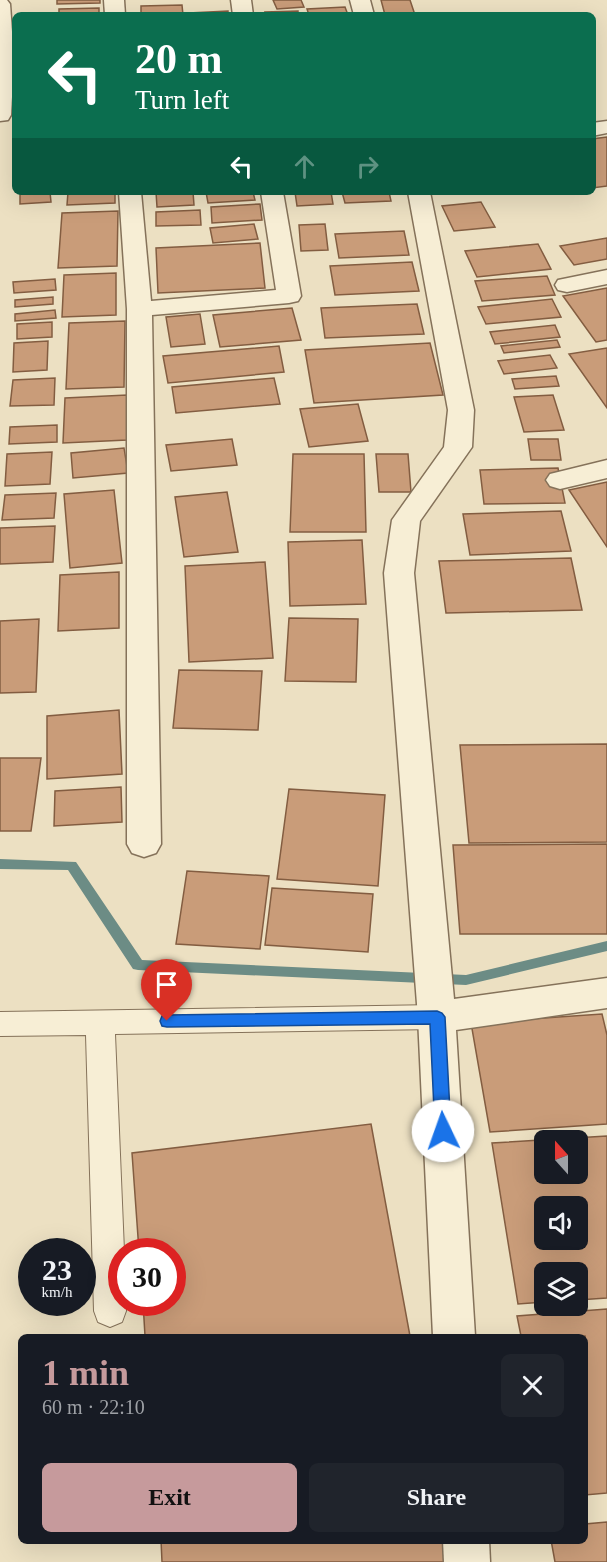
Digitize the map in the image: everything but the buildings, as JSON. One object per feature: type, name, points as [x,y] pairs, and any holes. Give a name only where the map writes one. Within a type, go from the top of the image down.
[{"type":"street","points":[[0,4],[2,26],[0,115]]},
{"type":"street","points":[[130,195],[139,309],[144,844]]},
{"type":"street","points":[[139,309],[289,296],[272,195]]},
{"type":"street","points":[[420,195],[461,410],[458,447],[406,520],[399,573],[436,1007],[454,1334]]},
{"type":"street","points":[[567,285],[607,277]]},
{"type":"street","points":[[560,480],[607,469]]},
{"type":"street","points":[[436,1007],[607,993]]},
{"type":"street","points":[[466,1544],[467,1562]]},
{"type":"lane","points":[[0,1024],[100,1022],[436,1007]]},
{"type":"lane","points":[[100,1022],[108,1253]]},
{"type":"waterway","points":[[0,864],[72,865],[138,965],[466,980],[607,946]]},
{"type":"route","points":[[167,1021],[437,1017],[443,1131]]}]
